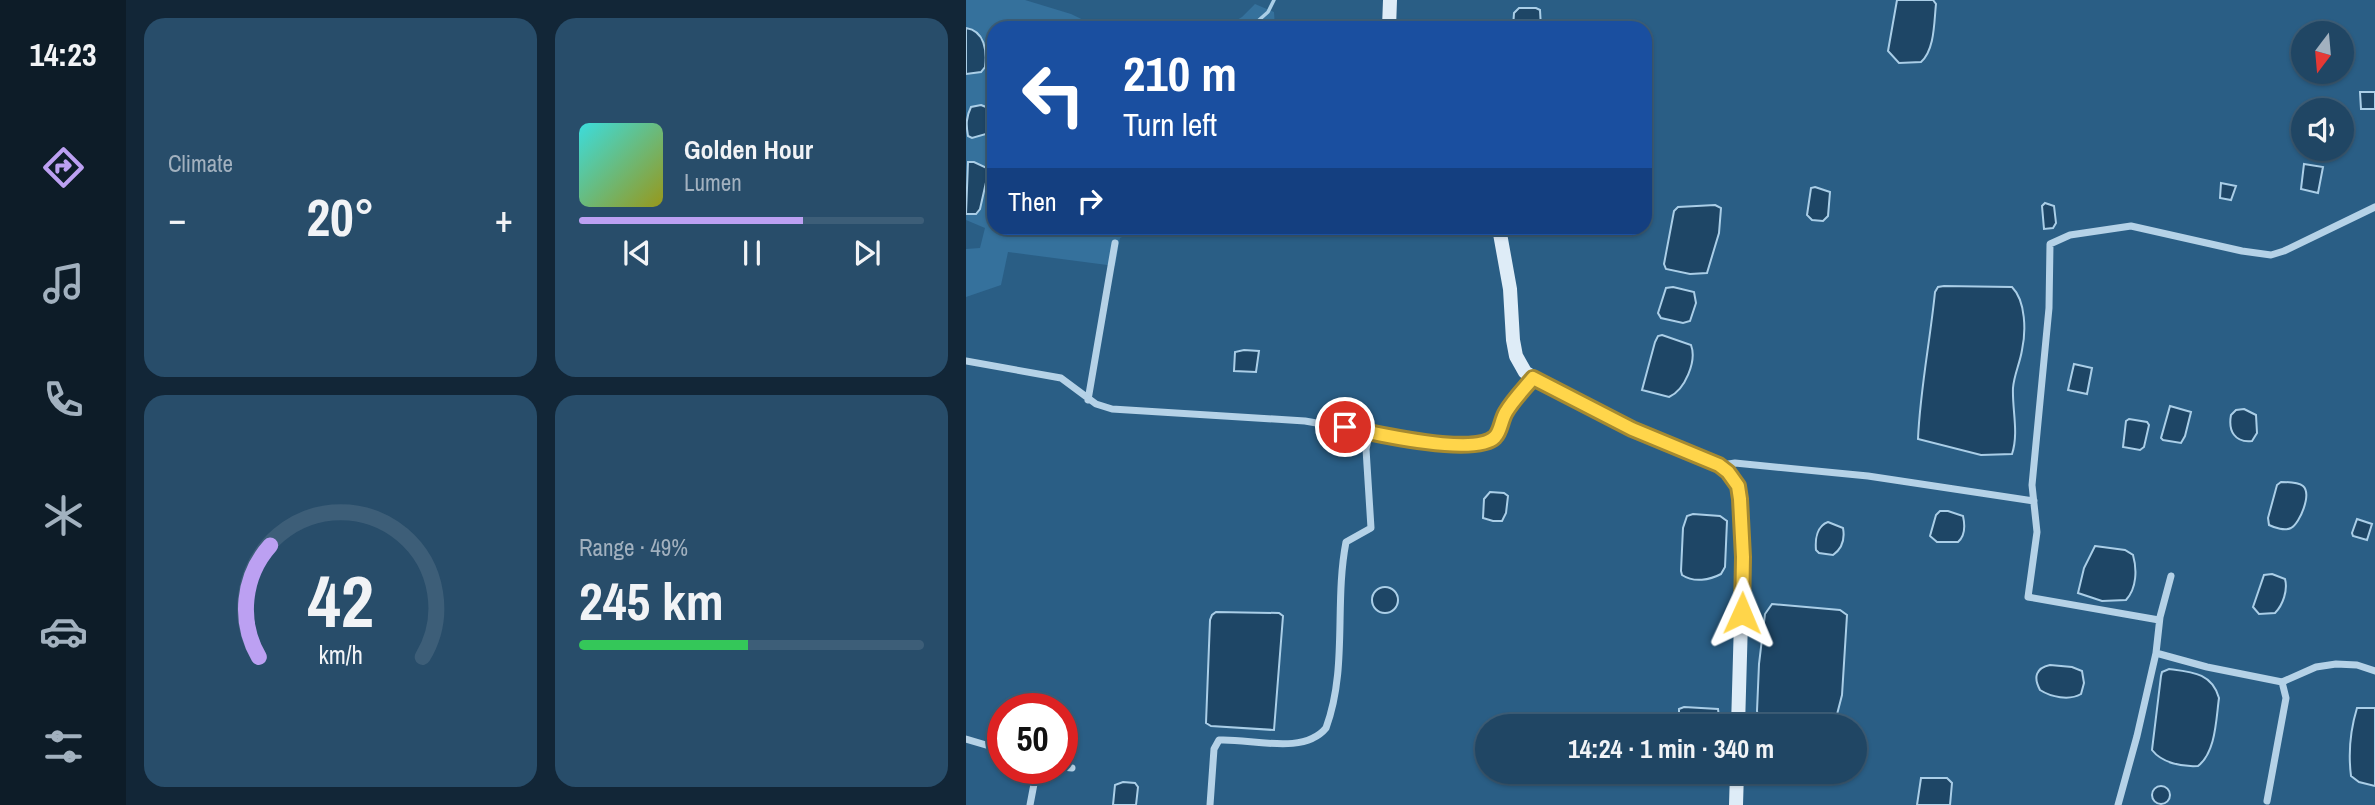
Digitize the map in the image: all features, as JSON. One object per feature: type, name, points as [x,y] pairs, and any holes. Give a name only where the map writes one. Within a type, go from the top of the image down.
[{"type":"main road","points":[[1389,21],[1390,0]]},
{"type":"main road","points":[[1501,235],[1507,265],[1513,340],[1516,356],[1525,372],[1671,447],[1719,465],[1738,486],[1742,522],[1738,714]]},
{"type":"main road","points":[[1736,805],[1737,784]]},
{"type":"street","points":[[2159,621],[2028,597],[2037,532],[2032,485],[2049,308],[2049,259],[2052,242],[2070,234],[2130,226],[2199,243],[2271,255],[2375,207]]},
{"type":"street","points":[[1088,400],[1115,243]]},
{"type":"street","points":[[966,361],[1062,378],[1088,400],[1112,409],[1305,421],[1430,443],[1478,445],[1488,443],[1498,433],[1511,404],[1533,378]]},
{"type":"street","points":[[1210,805],[1214,749],[1219,740],[1293,743],[1313,738],[1326,728],[1339,663],[1340,583],[1346,542],[1371,528],[1366,449],[1370,432]]},
{"type":"street","points":[[1719,465],[1735,463],[1858,474],[2034,501]]},
{"type":"street","points":[[2118,805],[2137,736],[2156,653],[2159,621],[2171,576]]},
{"type":"street","points":[[2156,653],[2207,667],[2282,682],[2316,667],[2336,664],[2357,665],[2375,671]]},
{"type":"street","points":[[2267,801],[2286,698],[2282,682]]},
{"type":"street","points":[[966,740],[987,746]]},
{"type":"street","points":[[1030,805],[1034,784]]},
{"type":"shaded area","points":[[966,0],[1025,0],[1086,21],[987,21],[987,235],[1126,235],[1120,238],[1115,266],[1008,252],[1001,285],[966,297],[966,249],[980,248],[985,228],[966,220]]},
{"type":"shaded area","points":[[1897,0],[1933,0],[1936,4],[1931,43],[1921,62],[1899,63],[1888,51]]},
{"type":"shaded area","points":[[1255,4],[1274,12],[1275,21],[1235,21]]},
{"type":"shaded area","points":[[1519,8],[1536,8],[1540,10],[1541,21],[1513,21],[1514,13]]},
{"type":"shaded area","points":[[966,28],[981,37],[985,48],[985,67],[981,72],[966,74]]},
{"type":"shaded area","points":[[2360,92],[2375,92],[2375,109],[2361,109]]},
{"type":"shaded area","points":[[981,105],[987,107],[986,134],[972,138],[967,132],[971,107]]},
{"type":"shaded area","points":[[968,162],[974,162],[987,168],[987,178],[980,209],[976,214],[966,214]]},
{"type":"shaded area","points":[[2304,164],[2323,167],[2318,193],[2301,189]]},
{"type":"shaded area","points":[[2221,183],[2236,186],[2231,200],[2220,198]]},
{"type":"shaded area","points":[[1811,188],[1830,192],[1828,216],[1823,221],[1812,220],[1807,215]]},
{"type":"shaded area","points":[[2045,203],[2054,206],[2056,223],[2053,228],[2044,229],[2042,206]]},
{"type":"shaded area","points":[[1715,205],[1721,208],[1719,233],[1707,273],[1690,274],[1666,269],[1664,264],[1674,211],[1678,207]]},
{"type":"shaded area","points":[[1938,287],[2012,287],[2020,300],[2024,335],[2013,388],[2015,429],[2012,454],[1981,455],[1918,439],[1935,292]]},
{"type":"shaded area","points":[[1666,288],[1694,292],[1696,303],[1690,321],[1683,323],[1661,318],[1658,313]]},
{"type":"shaded area","points":[[1658,336],[1691,345],[1692,352],[1691,367],[1685,382],[1669,397],[1642,390],[1655,342]]},
{"type":"shaded area","points":[[1259,351],[1256,372],[1234,371],[1235,352]]},
{"type":"shaded area","points":[[2074,364],[2092,368],[2087,394],[2068,390]]},
{"type":"shaded area","points":[[2170,406],[2191,412],[2181,443],[2161,438]]},
{"type":"shaded area","points":[[2244,409],[2256,415],[2257,433],[2252,441],[2237,438],[2232,431],[2231,415],[2236,410]]},
{"type":"shaded area","points":[[2129,419],[2147,422],[2149,425],[2144,447],[2140,450],[2123,447],[2126,421]]},
{"type":"shaded area","points":[[2281,482],[2293,482],[2303,486],[2306,495],[2298,520],[2291,528],[2286,529],[2269,525],[2268,518],[2277,485]]},
{"type":"shaded area","points":[[1490,492],[1508,496],[1502,521],[1483,518],[1484,499]]},
{"type":"shaded area","points":[[1940,511],[1963,516],[1964,530],[1958,542],[1937,542],[1930,536],[1936,515]]},
{"type":"shaded area","points":[[1687,516],[1720,516],[1727,521],[1725,567],[1721,574],[1712,578],[1697,580],[1682,575],[1683,528]]},
{"type":"shaded area","points":[[2357,519],[2372,524],[2367,540],[2353,536]]},
{"type":"shaded area","points":[[1828,522],[1843,528],[1842,543],[1833,555],[1816,550],[1818,533]]},
{"type":"shaded area","points":[[2095,546],[2125,550],[2133,555],[2135,578],[2126,600],[2102,601],[2078,593],[2084,568]]},
{"type":"shaded area","points":[[2272,574],[2285,579],[2284,597],[2275,613],[2259,614],[2253,607],[2264,575]]},
{"type":"shaded area","points":[[1385,587],[1394,591],[1398,600],[1394,609],[1385,613],[1376,609],[1372,600],[1376,591]]},
{"type":"shaded area","points":[[1772,604],[1840,610],[1847,615],[1842,695],[1837,714],[1758,714],[1759,664],[1765,614]]},
{"type":"shaded area","points":[[1216,612],[1279,613],[1283,616],[1274,730],[1211,726],[1206,723],[1210,620]]},
{"type":"shaded area","points":[[2050,665],[2082,671],[2084,683],[2081,694],[2060,697],[2040,690],[2037,674]]},
{"type":"shaded area","points":[[2169,669],[2200,675],[2211,683],[2219,698],[2212,744],[2198,766],[2173,763],[2152,750],[2161,676],[2162,672]]},
{"type":"shaded area","points":[[2357,708],[2375,708],[2375,786],[2359,782],[2351,776],[2350,742]]},
{"type":"shaded area","points":[[1679,709],[1718,709],[1719,714],[1679,714]]},
{"type":"shaded area","points":[[1921,778],[1947,778],[1952,783],[1950,805],[1917,805]]},
{"type":"shaded area","points":[[1123,782],[1135,783],[1138,787],[1136,805],[1113,805],[1115,785]]},
{"type":"shaded area","points":[[2161,786],[2167,789],[2170,795],[2167,801],[2161,804],[2155,801],[2152,795],[2155,789]]},
{"type":"waterway","points":[[1258,21],[1268,12],[1274,0]]},
{"type":"route","points":[[1345,427],[1430,443],[1488,443],[1498,433],[1511,404],[1533,378],[1671,447],[1719,465],[1738,486],[1742,522],[1742,613]]}]
